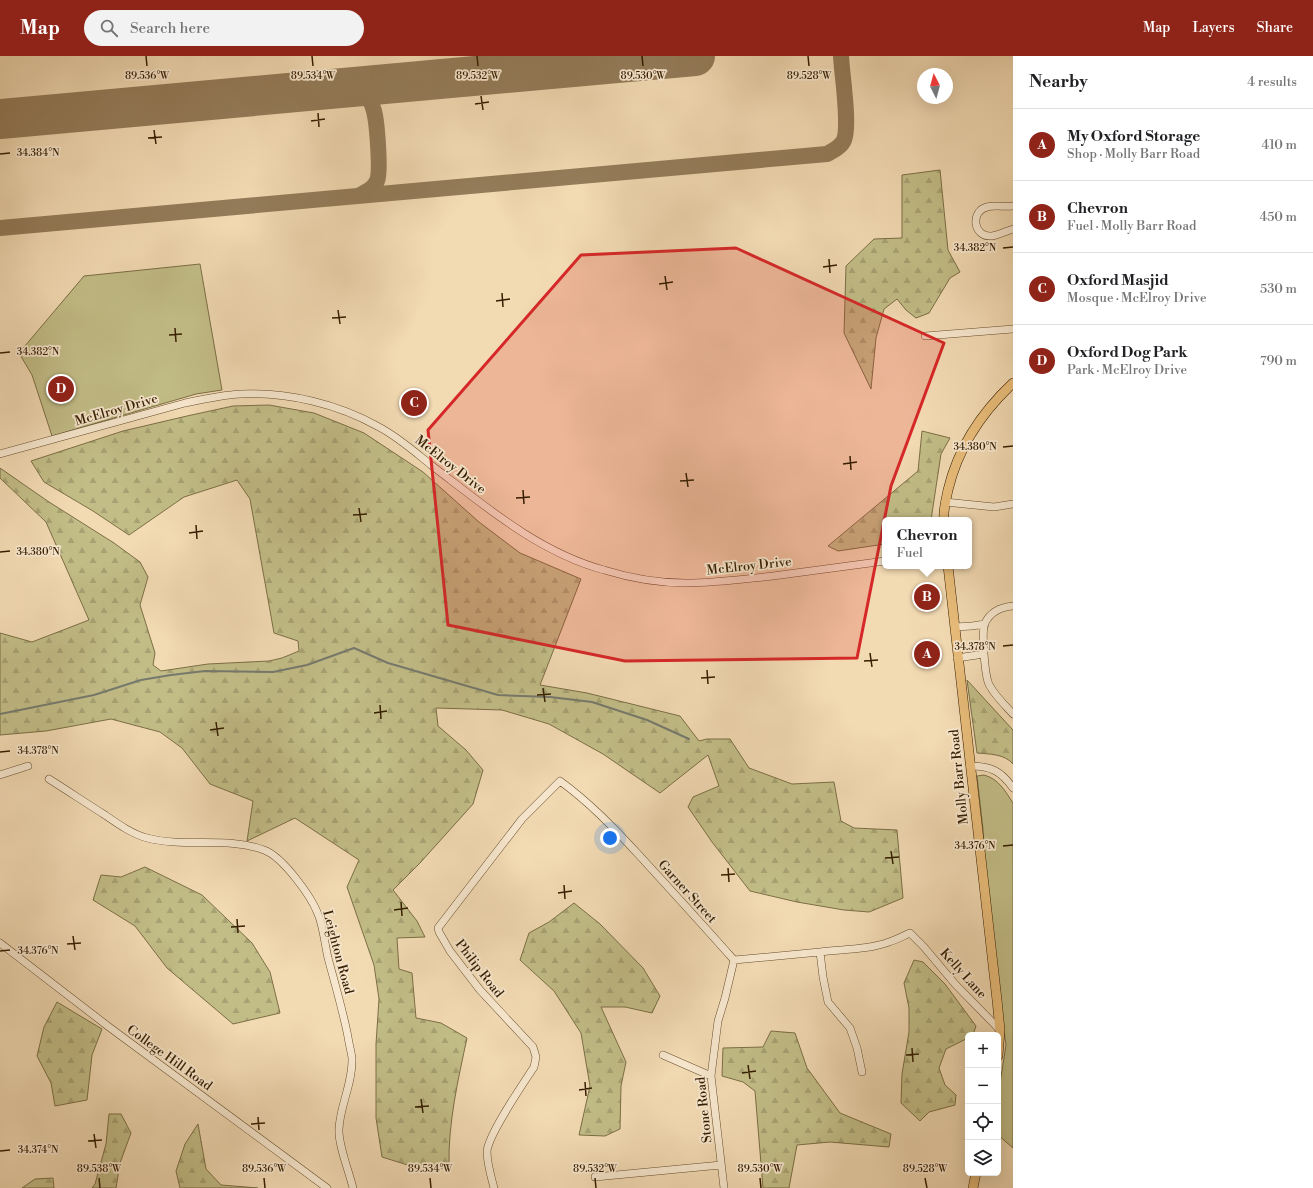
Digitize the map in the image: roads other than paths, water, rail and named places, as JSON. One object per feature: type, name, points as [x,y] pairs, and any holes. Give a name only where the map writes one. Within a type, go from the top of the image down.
[{"type":"main road","points":[[944,517],[945,502],[951,480],[970,435],[987,410],[1013,383]]},
{"type":"main road","name":"Molly Barr Road","points":[[948,569],[957,658],[1000,1030]]},
{"type":"main road","points":[[973,1188],[975,1176]]},
{"type":"street","points":[[1013,206],[986,207],[980,210],[975,221],[979,232],[985,235],[991,236],[1013,229]]},
{"type":"street","points":[[925,336],[1013,329]]},
{"type":"street","name":"McElroy Drive","points":[[0,454],[185,402],[241,394],[269,394],[302,399],[340,409],[380,427],[406,445],[502,519],[534,540],[564,556],[603,570],[642,579],[686,583],[740,580],[882,561]]},
{"type":"street","points":[[945,502],[994,507],[1013,504]]},
{"type":"street","points":[[1013,606],[1003,607],[994,612],[985,624],[984,654],[988,683],[1013,714]]},
{"type":"street","points":[[955,627],[985,624]]},
{"type":"street","points":[[957,658],[984,654]]},
{"type":"street","points":[[0,775],[28,766]]},
{"type":"street","points":[[970,766],[994,770],[1005,778],[1013,788]]},
{"type":"street","name":"Leighton Road","points":[[49,779],[130,832],[147,838],[172,842],[237,843],[253,846],[266,851],[283,864],[309,895],[319,915],[328,956],[342,1006],[352,1057],[351,1074],[341,1112],[339,1130],[340,1142],[353,1188]]},
{"type":"street","name":"Garner Street","points":[[560,781],[576,792],[602,815],[675,893],[734,960]]},
{"type":"street","name":"Philip Road","points":[[494,1188],[488,1168],[487,1150],[496,1129],[534,1067],[536,1057],[533,1047],[496,1008],[450,951],[438,928],[522,819],[560,781]]},
{"type":"street","name":"Kelly Lane","points":[[820,952],[862,948],[889,943],[910,933],[924,947],[954,984],[1000,1030]]},
{"type":"street","name":"College Hill Road","points":[[0,943],[109,1027],[327,1188]]},
{"type":"street","points":[[734,960],[820,952],[828,1002],[850,1028],[857,1048],[862,1072]]},
{"type":"street","name":"Stone Road","points":[[724,1188],[711,1076],[718,1021],[734,960]]},
{"type":"street","points":[[663,1055],[711,1076]]},
{"type":"street","points":[[595,1177],[721,1165]]},
{"type":"waterway","points":[[0,714],[94,695],[141,680],[171,675],[205,671],[273,672],[307,665],[354,648],[388,663],[498,695],[550,697],[592,702],[647,720],[689,739]]},
{"type":"place","name":"Oxford Dog Park","points":[[61,389]]},
{"type":"place","name":"Oxford Masjid","points":[[414,403]]},
{"type":"place","name":"Chevron","points":[[927,597]]},
{"type":"place","name":"My Oxford Storage","points":[[927,654]]}]
